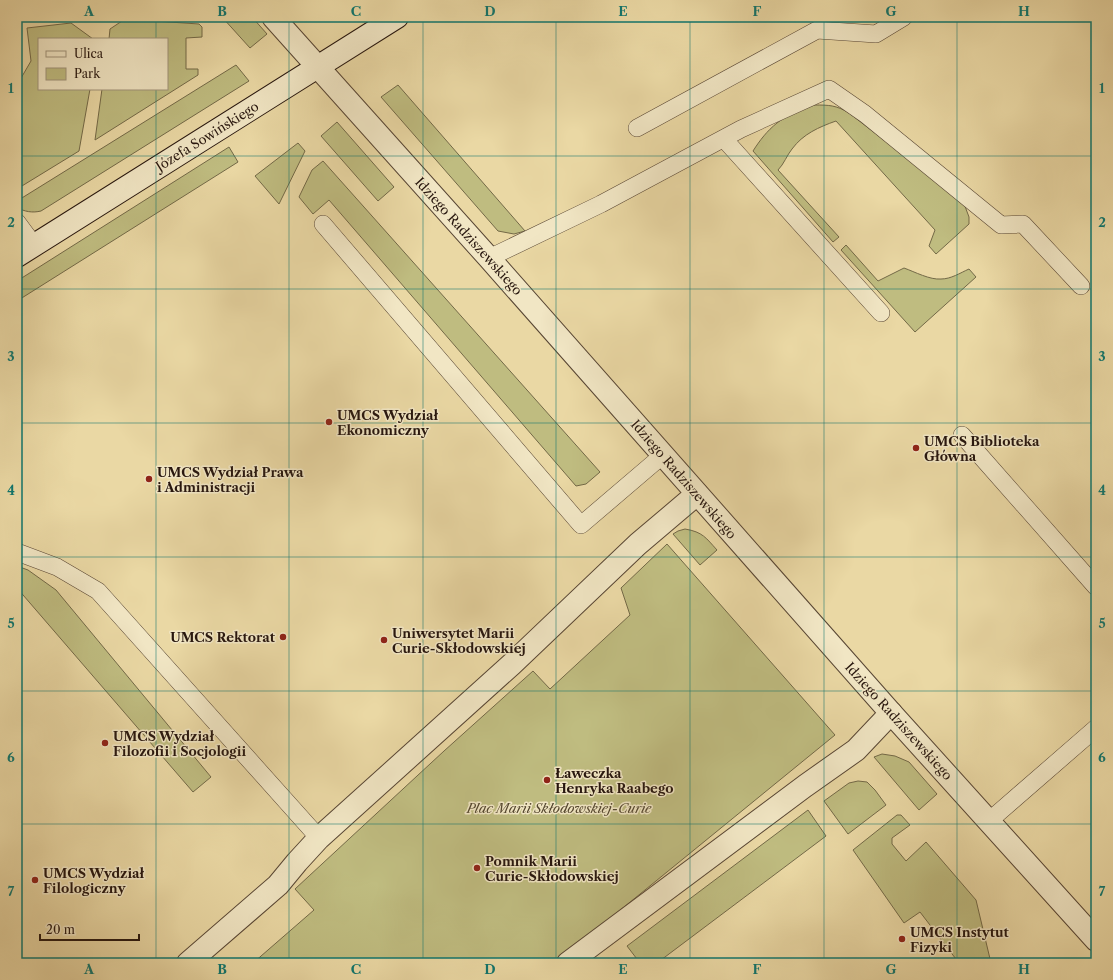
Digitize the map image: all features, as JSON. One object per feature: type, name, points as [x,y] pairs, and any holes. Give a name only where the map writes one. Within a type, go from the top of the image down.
[{"type":"street","name":"Idziego Radziszewskiego","points":[[273,17],[489,258],[891,713],[1096,940]]},
{"type":"street","name":"Józefa Sowińskiego","points":[[26,250],[397,17]]},
{"type":"street","points":[[188,963],[278,885],[319,838],[512,664],[638,544],[697,494]]},
{"type":"street","points":[[568,963],[805,786],[856,750],[891,713]]},
{"type":"lane","points":[[637,128],[817,30],[876,34],[904,17]]},
{"type":"lane","points":[[489,258],[601,204],[780,111],[828,89],[865,114],[1001,225],[1023,224],[1080,286]]},
{"type":"lane","points":[[724,139],[881,313]]},
{"type":"lane","points":[[17,222],[26,250]]},
{"type":"lane","points":[[323,224],[581,525],[663,455]]},
{"type":"lane","points":[[962,435],[1096,586]]},
{"type":"lane","points":[[17,552],[57,567],[98,591],[319,838]]},
{"type":"lane","points":[[989,821],[1096,728]]},
{"type":"green space","points":[[222,17],[252,17],[267,34],[250,48]]},
{"type":"green space","points":[[125,19],[199,24],[202,27],[202,37],[186,38],[186,69],[198,69],[198,75],[95,140],[102,90],[168,90],[168,38],[109,38],[110,29]]},
{"type":"green space","points":[[71,23],[92,38],[38,38],[38,90],[90,90],[79,151],[17,189],[17,85],[31,61],[27,28]]},
{"type":"green space","points":[[236,65],[249,81],[41,211],[29,212],[17,207],[17,201]]},
{"type":"green space","points":[[398,85],[525,231],[514,234],[498,231],[381,97]]},
{"type":"green space","points":[[814,105],[832,106],[849,113],[963,201],[969,217],[969,224],[936,254],[929,246],[935,230],[836,121],[806,135],[801,139],[790,151],[778,170],[839,237],[833,242],[753,151],[770,129],[777,123],[790,115]]},
{"type":"green space","points":[[337,122],[394,187],[378,201],[321,136]]},
{"type":"green space","points":[[298,143],[305,151],[279,204],[255,176]]},
{"type":"green space","points":[[229,147],[238,162],[17,301],[17,281]]},
{"type":"green space","points":[[323,161],[600,472],[586,484],[576,486],[329,200],[313,214],[299,197],[312,170]]},
{"type":"green space","points":[[846,245],[878,281],[904,268],[927,277],[937,279],[945,279],[955,276],[969,269],[976,277],[915,332],[841,250]]},
{"type":"green space","points":[[685,529],[700,534],[717,550],[700,565],[673,534]]},
{"type":"green space","name":"Plac Marii Skłodowskiej-Curie","points":[[667,544],[835,735],[602,925],[552,963],[253,963],[314,910],[295,889],[444,751],[533,671],[550,689],[630,615],[621,588]]},
{"type":"green space","points":[[17,566],[28,570],[56,590],[211,777],[193,792],[17,588]]},
{"type":"green space","points":[[882,754],[895,756],[909,762],[937,794],[919,810],[874,757]]},
{"type":"green space","points":[[858,781],[867,782],[886,805],[848,834],[824,801],[849,783]]},
{"type":"green space","points":[[808,810],[826,836],[657,963],[640,963],[627,946]]},
{"type":"green space","points":[[897,815],[901,815],[910,825],[892,838],[892,844],[906,861],[926,842],[976,900],[991,963],[959,963],[920,912],[904,923],[853,850]]},
{"type":"place","name":"UMCS Wydział Ekonomiczny","points":[[329,422]]},
{"type":"place","name":"UMCS Biblioteka Główna","points":[[916,448]]},
{"type":"place","name":"UMCS Wydział Prawa i Administracji","points":[[149,479]]},
{"type":"place","name":"UMCS Rektorat","points":[[283,637]]},
{"type":"place","name":"Uniwersytet Marii Curie-Skłodowskiej","points":[[384,640]]},
{"type":"place","name":"UMCS Wydział Filozofii i Socjologii","points":[[105,743]]},
{"type":"place","name":"Ławeczka Henryka Raabego","points":[[547,780]]},
{"type":"place","name":"Pomnik Marii Curie-Skłodowskiej","points":[[477,868]]},
{"type":"place","name":"UMCS Wydział Filologiczny","points":[[35,880]]},
{"type":"place","name":"UMCS Instytut Fizyki","points":[[902,939]]}]
